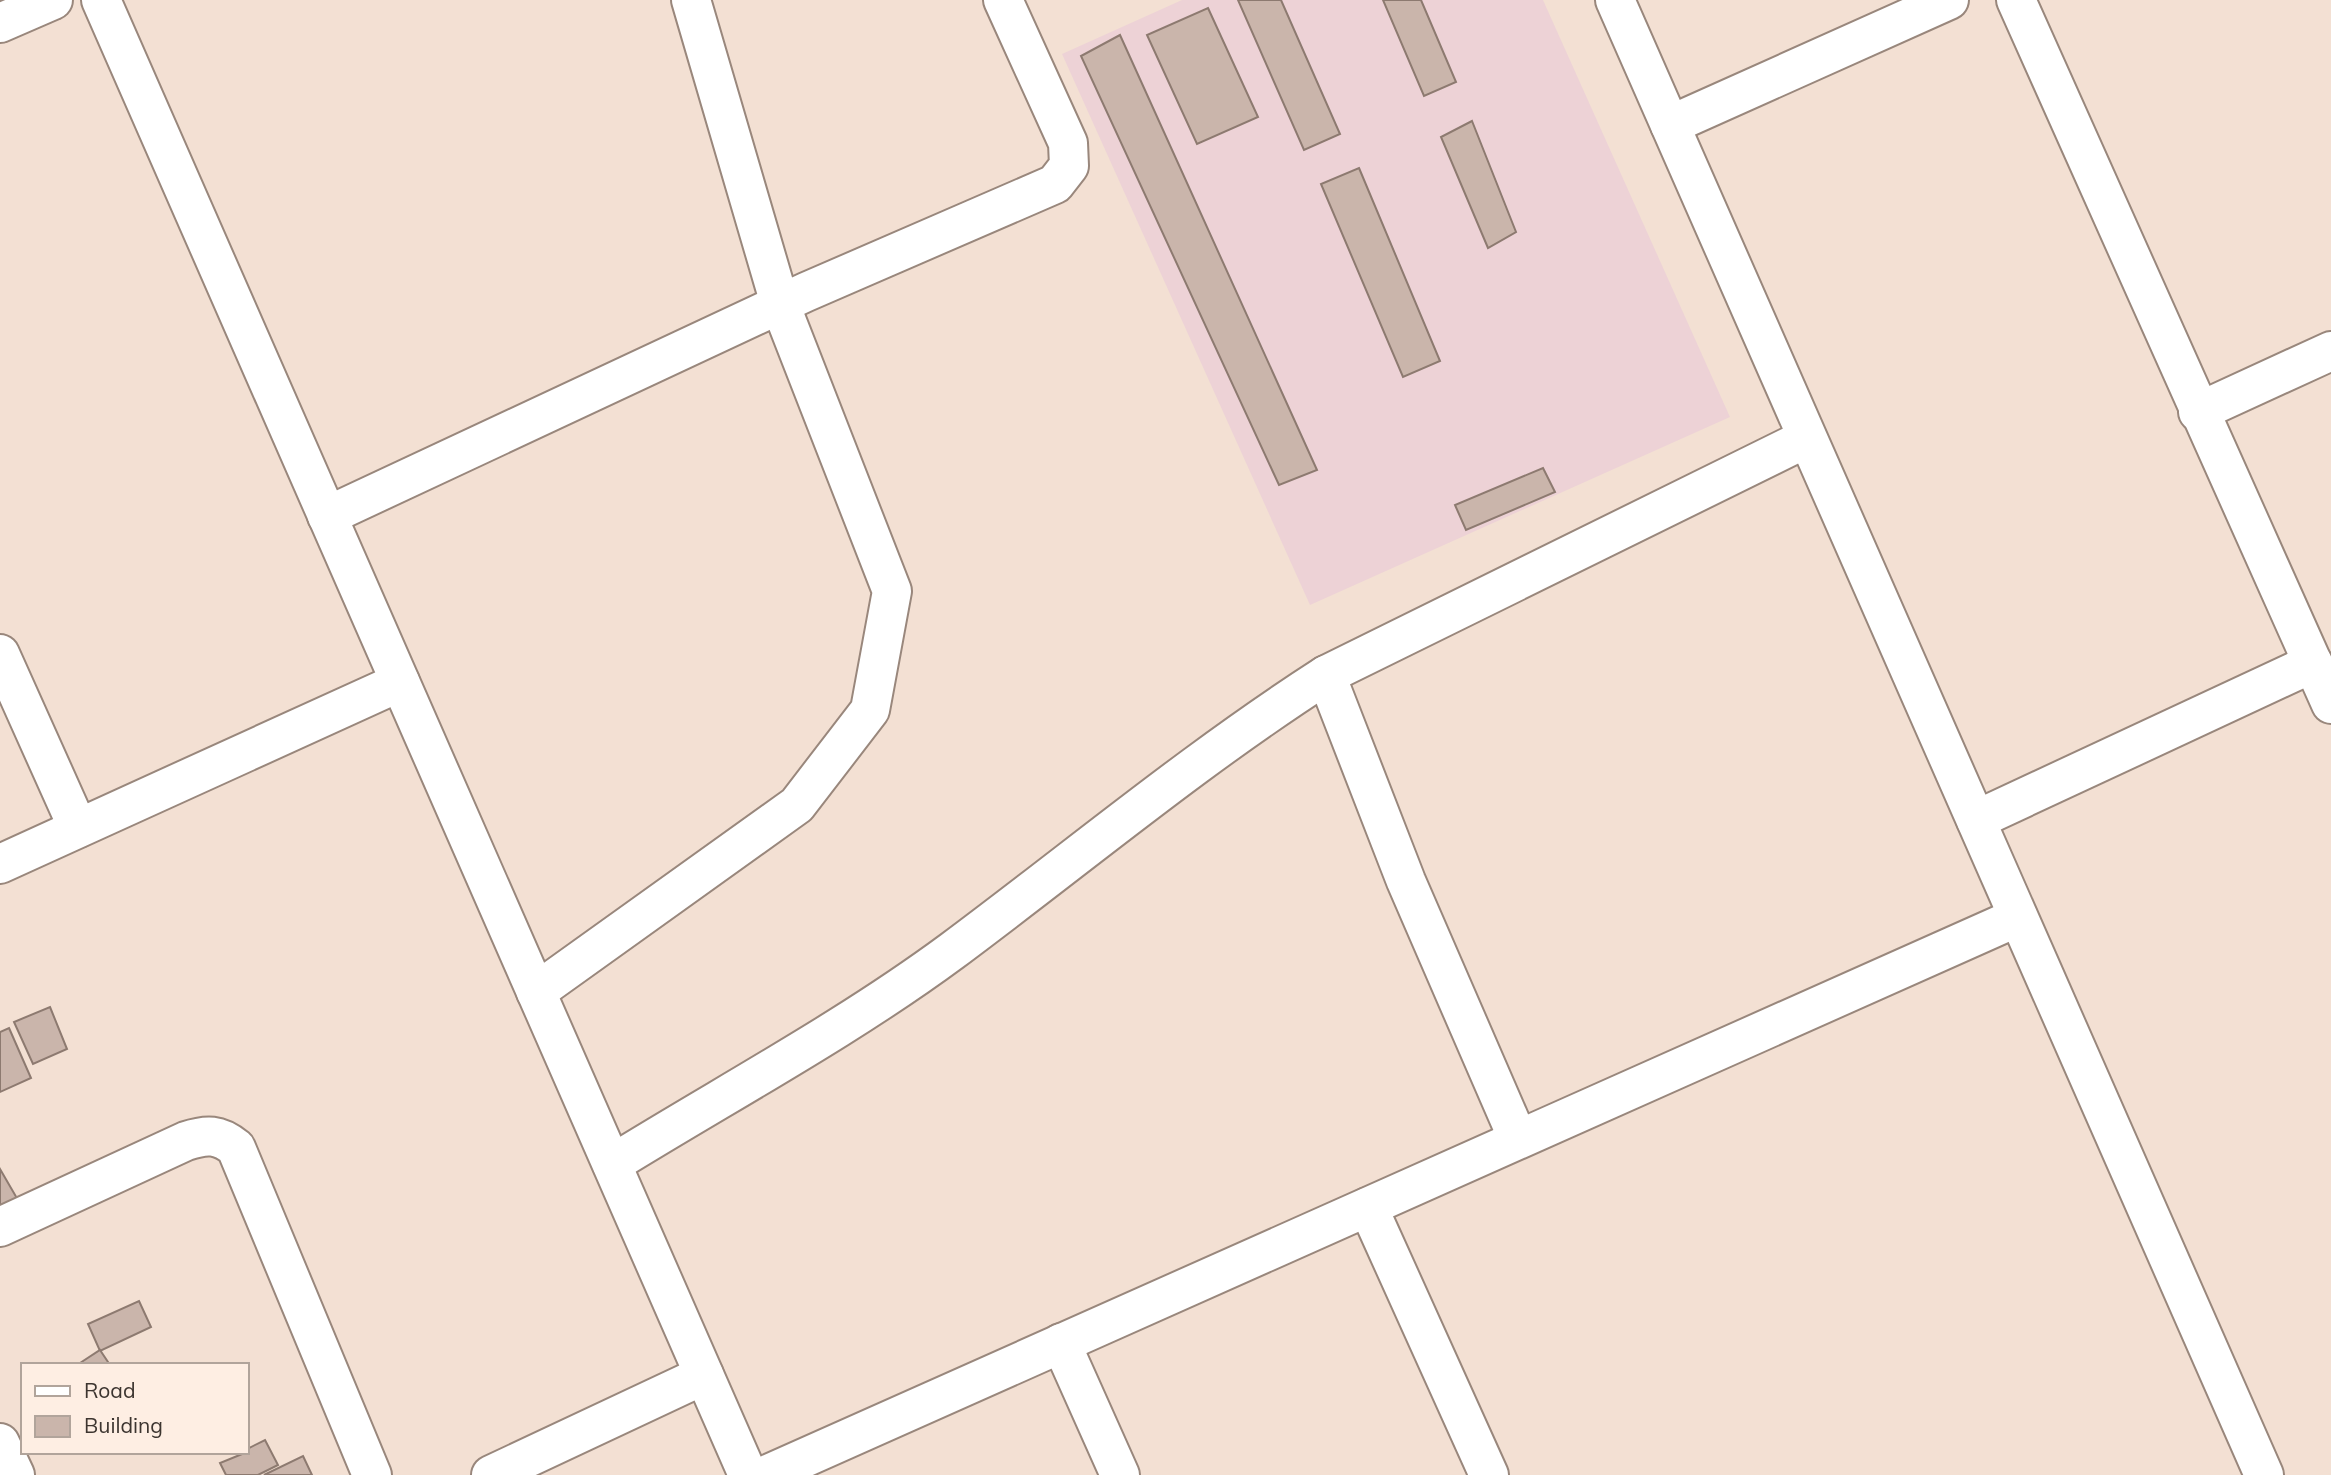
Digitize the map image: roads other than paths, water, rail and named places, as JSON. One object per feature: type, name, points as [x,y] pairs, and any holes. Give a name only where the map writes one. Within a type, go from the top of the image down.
[{"type":"street","points":[[0,23],[53,0]]},
{"type":"street","points":[[100,0],[748,1475]]},
{"type":"street","points":[[536,992],[797,805],[870,710],[892,591],[780,304],[691,0]]},
{"type":"street","points":[[327,516],[780,304],[1055,184],[1063,177],[1070,157],[1068,143],[1003,0]]},
{"type":"street","points":[[1615,0],[2264,1475]]},
{"type":"street","points":[[1670,125],[1949,0]]},
{"type":"street","points":[[2016,0],[2198,412],[2331,704]]},
{"type":"street","points":[[2198,412],[2331,351]]},
{"type":"street","points":[[612,1164],[872,1006],[940,959],[1254,721],[1326,675],[1807,438]]},
{"type":"street","points":[[0,654],[78,828]]},
{"type":"street","points":[[1976,820],[2313,663]]},
{"type":"street","points":[[1326,675],[1406,881],[1518,1139]]},
{"type":"street","points":[[0,864],[400,682]]},
{"type":"street","points":[[766,1475],[2018,917]]},
{"type":"street","points":[[0,1227],[186,1140],[211,1135],[223,1138],[236,1148],[372,1475]]},
{"type":"street","points":[[1368,1207],[1489,1475]]},
{"type":"street","points":[[1061,1343],[1120,1475]]},
{"type":"street","points":[[491,1475],[704,1375]]},
{"type":"street","points":[[0,1443],[15,1475]]}]
